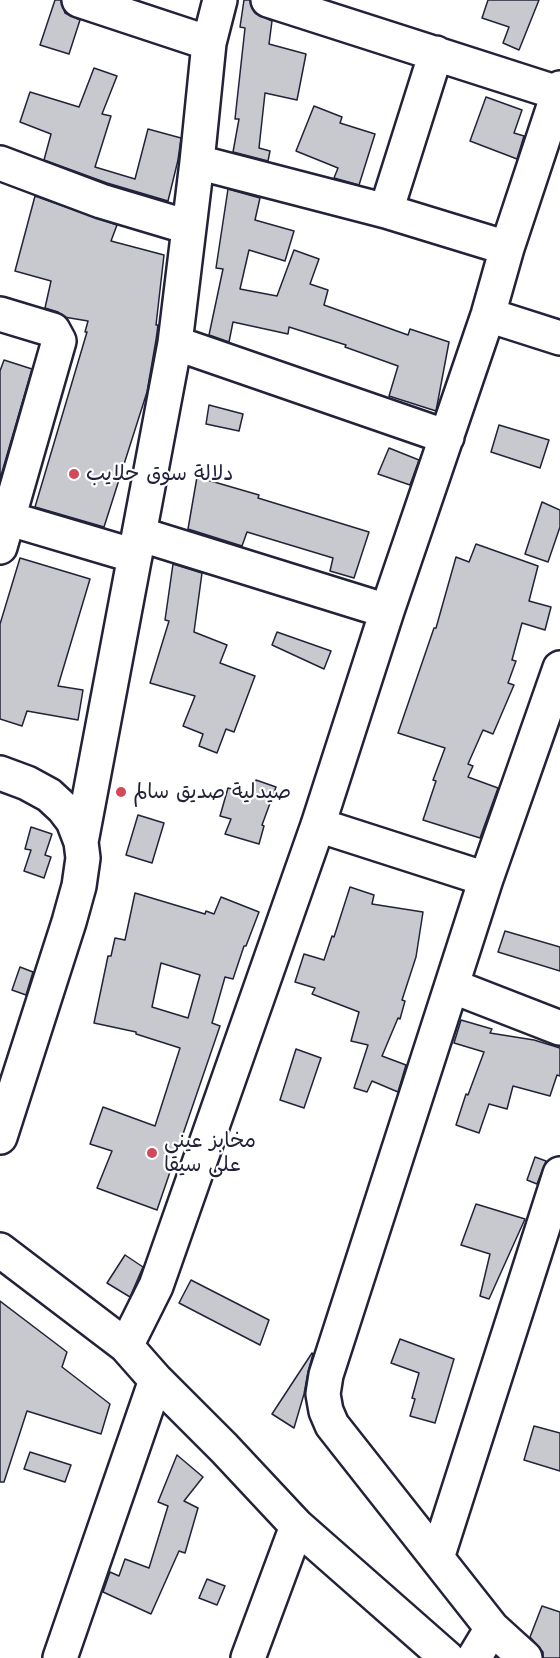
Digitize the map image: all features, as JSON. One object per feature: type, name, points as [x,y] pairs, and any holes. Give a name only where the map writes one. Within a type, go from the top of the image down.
[{"type":"street","points":[[79,0],[209,43]]},
{"type":"street","points":[[81,843],[175,343],[209,43],[220,0]]},
{"type":"street","points":[[126,1346],[156,1286],[318,825],[387,611],[488,315],[507,248],[559,91],[268,0]]},
{"type":"street","points":[[386,211],[436,53]]},
{"type":"street","points":[[197,162],[386,211],[507,248]]},
{"type":"street","points":[[0,164],[101,201],[188,227]]},
{"type":"street","points":[[0,314],[53,330],[59,341],[3,527],[137,545],[387,611]]},
{"type":"street","points":[[488,315],[560,338]]},
{"type":"street","points":[[175,343],[447,437]]},
{"type":"street","points":[[525,1658],[492,1628],[332,1425],[326,1411],[323,1394],[326,1375],[486,879],[560,668]]},
{"type":"street","points":[[0,773],[27,783],[49,795],[73,821],[81,843],[83,858],[79,886],[69,922],[0,1137]]},
{"type":"street","points":[[318,825],[486,879]]},
{"type":"street","points":[[452,986],[560,1028]]},
{"type":"street","points":[[437,1558],[560,1174]]},
{"type":"street","points":[[0,1250],[126,1346],[297,1526],[453,1658],[492,1628]]},
{"type":"street","points":[[60,1658],[156,1380]]},
{"type":"street","points":[[248,1658],[297,1526]]},
{"type":"building","points":[[55,0],[61,0],[65,13],[80,20],[69,54],[40,45]]},
{"type":"building","points":[[244,0],[250,0],[255,13],[272,21],[269,44],[306,54],[297,100],[265,93],[259,148],[270,151],[268,161],[233,152],[239,119],[235,119],[245,28],[240,27]]},
{"type":"building","points":[[488,0],[539,0],[519,50],[503,43],[509,27],[482,18]]},
{"type":"building","points":[[94,68],[117,76],[102,114],[111,116],[95,167],[135,179],[148,129],[181,138],[168,201],[107,183],[44,160],[51,134],[20,122],[30,92],[79,107]]},
{"type":"building","points":[[486,97],[522,110],[514,133],[524,136],[517,159],[470,141]]},
{"type":"building","points":[[314,106],[342,117],[340,123],[375,134],[359,185],[334,178],[338,168],[296,151]]},
{"type":"building","points":[[228,189],[260,198],[255,220],[294,231],[285,261],[249,250],[240,289],[277,296],[294,250],[319,259],[310,284],[328,290],[324,305],[408,335],[410,329],[449,342],[436,411],[389,396],[398,366],[345,347],[346,345],[289,327],[288,334],[233,322],[229,342],[209,335],[223,269],[216,268]]},
{"type":"building","points":[[35,196],[117,225],[111,241],[164,255],[156,325],[158,325],[147,392],[104,527],[35,507],[87,332],[85,332],[88,321],[64,317],[58,312],[45,308],[51,281],[15,271]]},
{"type":"building","points":[[4,360],[32,369],[0,479],[0,371]]},
{"type":"building","points":[[209,405],[243,414],[239,431],[206,424]]},
{"type":"building","points":[[499,425],[549,440],[540,468],[491,452]]},
{"type":"building","points":[[389,448],[419,460],[410,485],[378,474]]},
{"type":"building","points":[[197,477],[369,532],[354,578],[330,571],[333,558],[247,532],[242,546],[188,529]]},
{"type":"building","points":[[542,502],[560,510],[560,527],[548,562],[525,554]]},
{"type":"building","points":[[476,544],[538,566],[529,601],[551,607],[545,630],[522,623],[512,660],[516,661],[508,683],[514,685],[493,734],[483,730],[468,764],[473,766],[468,777],[498,788],[480,838],[423,820],[436,781],[433,780],[445,748],[398,733],[434,628],[436,628],[456,557],[469,562]]},
{"type":"building","points":[[20,558],[90,579],[58,686],[83,690],[78,720],[27,711],[22,726],[0,719],[0,624]]},
{"type":"building","points":[[173,564],[202,573],[194,632],[227,645],[220,663],[255,676],[234,732],[226,729],[217,753],[199,746],[203,734],[183,726],[195,696],[150,683],[169,621],[165,620]]},
{"type":"building","points":[[277,632],[331,651],[324,669],[272,645]]},
{"type":"building","points":[[256,780],[276,787],[262,825],[264,826],[259,844],[225,834],[231,819],[220,816],[228,788],[251,794]]},
{"type":"building","points":[[138,815],[164,823],[152,863],[126,855]]},
{"type":"building","points":[[31,827],[52,834],[45,855],[51,857],[44,878],[24,871],[31,850],[25,849]]},
{"type":"building","points":[[350,887],[374,895],[372,904],[423,912],[416,957],[402,1000],[405,1001],[400,1019],[398,1018],[382,1056],[406,1065],[398,1092],[372,1081],[367,1092],[354,1088],[368,1045],[351,1041],[359,1012],[312,994],[315,988],[295,982],[304,954],[324,960]]},
{"type":"building","points":[[135,893],[205,914],[206,911],[214,914],[221,897],[259,912],[233,979],[225,977],[212,1023],[220,1026],[157,1210],[97,1188],[112,1151],[90,1144],[103,1107],[155,1126],[180,1048],[136,1034],[136,1032],[94,1023],[108,956],[111,956],[115,938],[125,940]],"holes":[[[161,963],[200,975],[188,1018],[152,1007]]]},
{"type":"building","points":[[505,931],[560,947],[560,971],[498,952]]},
{"type":"building","points":[[20,967],[33,972],[26,995],[12,990]]},
{"type":"building","points":[[461,1020],[492,1029],[490,1033],[534,1040],[560,1048],[560,1076],[557,1075],[550,1096],[513,1086],[507,1109],[489,1104],[479,1133],[456,1125],[484,1052],[454,1043]]},
{"type":"building","points":[[296,1049],[321,1058],[304,1108],[280,1100]]},
{"type":"building","points":[[535,1157],[546,1161],[537,1184],[527,1180]]},
{"type":"building","points":[[476,1204],[525,1219],[489,1299],[480,1296],[490,1254],[461,1245]]},
{"type":"building","points":[[125,1255],[143,1267],[130,1297],[107,1283]]},
{"type":"building","points":[[191,1280],[269,1320],[260,1345],[179,1303]]},
{"type":"building","points":[[0,1301],[67,1352],[62,1367],[110,1404],[101,1434],[27,1411],[4,1482],[0,1482]]},
{"type":"building","points":[[400,1339],[454,1359],[435,1423],[410,1416],[419,1373],[391,1363]]},
{"type":"building","points":[[312,1353],[304,1394],[294,1428],[272,1414]]},
{"type":"building","points":[[534,1426],[560,1433],[560,1471],[524,1460]]},
{"type":"building","points":[[30,1452],[71,1465],[65,1482],[24,1469]]},
{"type":"building","points":[[177,1455],[203,1477],[184,1501],[198,1508],[185,1553],[179,1551],[151,1614],[103,1592],[110,1572],[119,1576],[125,1559],[149,1568],[168,1506],[158,1502]]},
{"type":"building","points":[[207,1579],[225,1586],[217,1605],[199,1598]]},
{"type":"building","points":[[542,1606],[560,1612],[560,1658],[543,1658],[543,1652],[530,1637]]},
{"type":"place","name":"دلالة سوق حلايب","points":[[74,474]]},
{"type":"place","name":"صيدلية صديق سالم","points":[[121,792]]},
{"type":"place","name":"مخابز عيني على سيقا","points":[[152,1153]]}]
